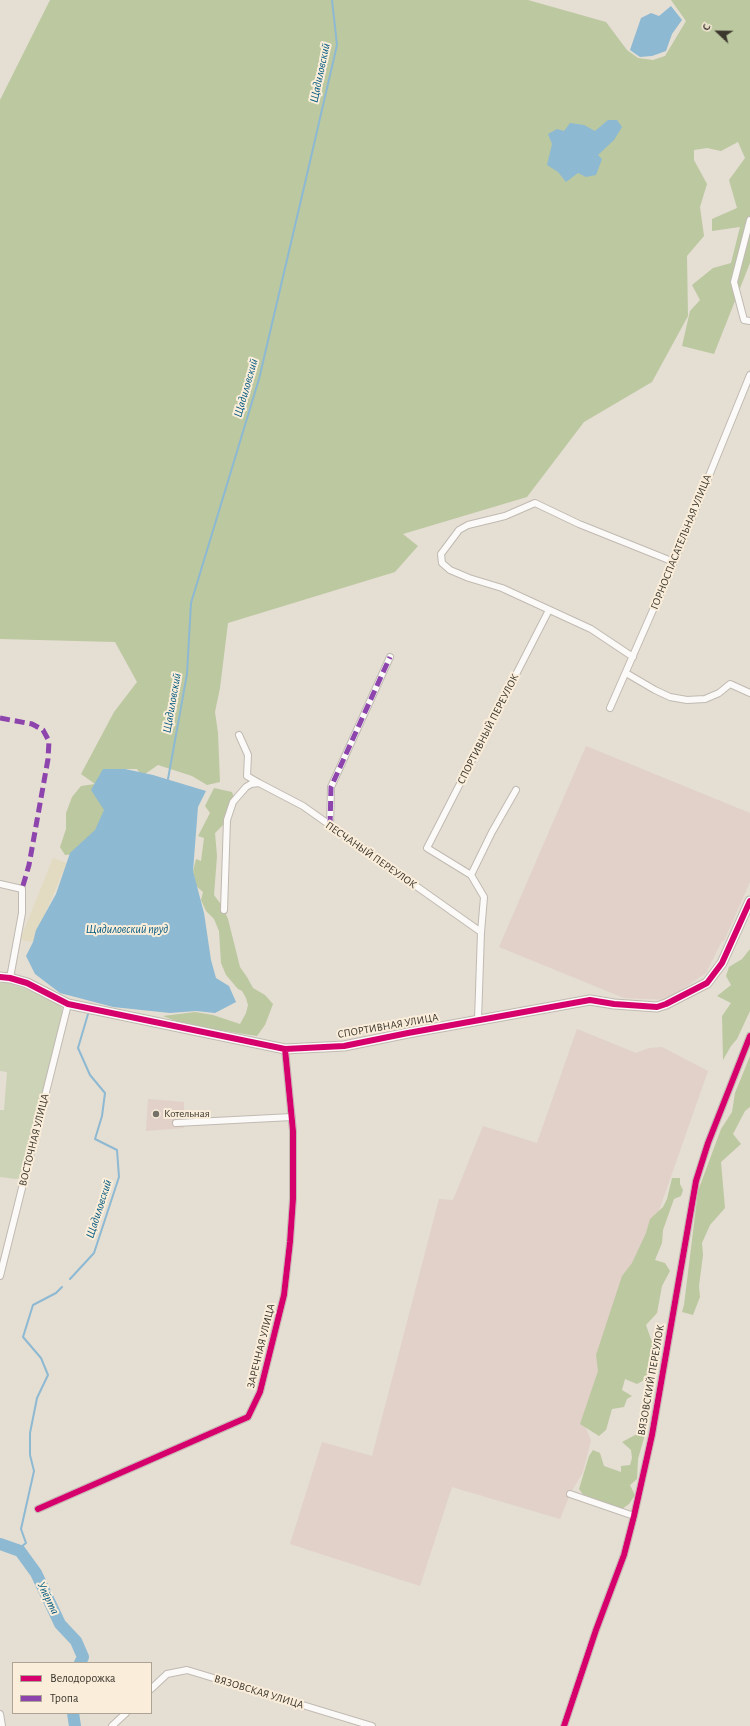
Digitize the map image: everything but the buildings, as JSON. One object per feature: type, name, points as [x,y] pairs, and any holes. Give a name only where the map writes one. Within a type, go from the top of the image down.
[{"type":"street","points":[[750,220],[734,282],[744,320],[750,321]]},
{"type":"street","name":"ГОРНОСПАСАТЕЛЬНАЯ УЛИЦА","points":[[610,708],[634,658],[750,375]]},
{"type":"street","points":[[634,658],[591,629],[502,588],[469,578],[450,570],[442,563],[441,554],[459,530],[468,525],[505,516],[535,503],[579,524],[674,562]]},
{"type":"street","name":"СПОРТИВНЫЙ ПЕРЕУЛОК","points":[[471,875],[427,848],[549,610]]},
{"type":"street","points":[[330,826],[331,787],[390,657]]},
{"type":"street","points":[[626,673],[670,697],[687,700],[705,699],[719,693],[730,684],[750,693]]},
{"type":"street","points":[[239,734],[248,755],[247,776],[259,783]]},
{"type":"street","points":[[224,910],[227,820],[233,802],[246,787],[251,784],[259,783]]},
{"type":"street","name":"ПЕСЧАНЫЙ ПЕРЕУЛОК","points":[[259,783],[303,806],[481,932]]},
{"type":"street","points":[[478,1020],[481,932],[484,897],[471,875],[492,832],[516,790]]},
{"type":"street","points":[[0,884],[22,889],[22,913],[10,978]]},
{"type":"street","name":"СПОРТИВНАЯ УЛИЦА","points":[[0,977],[27,983],[68,1004],[285,1049],[344,1046],[590,1000],[614,1004],[657,1007],[666,1004],[707,983],[722,963],[750,901]]},
{"type":"street","name":"ВОСТОЧНАЯ УЛИЦА","points":[[0,1276],[5,1262],[6,1247],[68,1004]]},
{"type":"street","name":"ВЯЗОВСКИЙ ПЕРЕУЛОК","points":[[564,1726],[596,1630],[624,1555],[634,1516],[652,1434],[696,1181],[708,1143],[750,1036]]},
{"type":"street","name":"ЗАРЕЧНАЯ УЛИЦА","points":[[38,1509],[248,1416],[260,1392],[284,1296],[293,1199],[292,1117],[285,1049]]},
{"type":"street","points":[[176,1123],[292,1117]]},
{"type":"street","points":[[570,1494],[634,1516]]},
{"type":"street","name":"ВЯЗОВСКАЯ УЛИЦА","points":[[152,1688],[167,1674],[187,1670],[372,1726]]},
{"type":"street","points":[[0,1714],[2,1726]]},
{"type":"street","points":[[112,1726],[125,1714]]},
{"type":"shaded area","points":[[586,746],[750,813],[750,882],[724,941],[722,941],[706,973],[667,1000],[624,998],[499,947]]},
{"type":"shaded area","points":[[577,1029],[636,1053],[649,1048],[662,1047],[708,1071],[584,1424],[591,1440],[583,1472],[570,1494],[560,1519],[452,1487],[420,1586],[290,1544],[322,1442],[372,1456],[439,1199],[453,1200],[483,1126],[537,1143]]},
{"type":"shaded area","points":[[148,1099],[184,1102],[184,1128],[146,1131]]},
{"type":"green space","points":[[50,0],[528,0],[606,22],[627,50],[638,58],[653,60],[665,56],[686,21],[671,0],[750,0],[750,263],[714,354],[682,346],[690,311],[700,300],[692,285],[713,268],[731,263],[740,227],[712,231],[712,219],[737,208],[729,180],[745,158],[738,142],[721,151],[707,148],[694,150],[694,160],[707,184],[700,207],[704,236],[687,256],[688,316],[652,382],[584,422],[527,497],[403,534],[418,546],[395,572],[228,623],[220,688],[215,712],[218,733],[220,782],[207,785],[192,776],[158,765],[142,776],[137,769],[117,769],[111,800],[85,853],[65,855],[60,847],[66,829],[66,813],[72,797],[81,786],[95,784],[81,774],[114,712],[137,682],[115,642],[0,639],[0,100]]},
{"type":"green space","points":[[214,788],[232,792],[235,800],[235,808],[226,822],[215,833],[217,856],[214,895],[223,907],[228,919],[240,967],[253,988],[265,995],[273,1004],[265,1025],[257,1036],[186,1025],[163,1016],[195,1012],[213,1015],[240,1024],[246,1013],[248,1005],[242,991],[238,989],[226,975],[221,963],[219,931],[214,919],[206,911],[201,900],[203,892],[196,886],[193,871],[196,859],[201,861],[204,838],[198,836],[210,813],[205,806]]},
{"type":"green space","points":[[750,949],[750,1011],[737,1039],[723,1060],[722,1016],[731,1003],[717,996],[731,985],[726,976],[729,967],[742,959]]},
{"type":"green space","points":[[0,983],[8,983],[26,989],[60,1005],[62,1009],[62,1015],[50,1065],[22,1170],[19,1178],[16,1179],[0,1177],[0,1110],[4,1110],[7,1072],[0,1071]]},
{"type":"green space","points":[[750,1056],[750,1107],[745,1111],[733,1134],[741,1144],[721,1162],[725,1208],[710,1225],[702,1243],[703,1255],[699,1286],[700,1297],[693,1315],[682,1312],[698,1191],[721,1129],[732,1112],[735,1093]]},
{"type":"green space","points":[[672,1178],[680,1178],[680,1184],[683,1190],[681,1196],[674,1199],[663,1230],[662,1243],[655,1260],[665,1263],[670,1271],[662,1286],[657,1313],[646,1325],[654,1348],[646,1379],[637,1384],[625,1379],[622,1390],[632,1396],[627,1399],[624,1407],[612,1409],[606,1430],[599,1436],[580,1424],[598,1371],[596,1355],[622,1276],[632,1263],[646,1233],[650,1219],[663,1207],[667,1199]]},
{"type":"green space","points":[[642,1426],[644,1438],[638,1459],[637,1479],[630,1485],[635,1495],[629,1504],[622,1509],[584,1496],[579,1489],[589,1456],[593,1450],[600,1453],[604,1466],[621,1472],[621,1466],[630,1465],[632,1458],[631,1450],[622,1442],[637,1434]]},
{"type":"sand","points":[[53,858],[67,863],[33,942],[20,940]]},
{"type":"water","points":[[671,6],[682,20],[672,34],[666,51],[652,56],[640,57],[630,50],[641,18],[651,13],[659,16]]},
{"type":"water","points":[[608,120],[617,120],[622,127],[614,140],[598,155],[602,159],[596,175],[586,177],[578,173],[566,182],[558,172],[547,165],[552,144],[548,134],[557,129],[564,131],[570,123],[584,125],[595,131]]},
{"type":"water","name":"Щадиловский пруд","points":[[103,769],[125,769],[153,775],[206,791],[198,807],[193,871],[204,913],[211,960],[216,978],[229,986],[236,1002],[215,1013],[196,1011],[170,1013],[113,1007],[60,993],[35,974],[26,956],[33,942],[36,930],[56,894],[70,853],[95,830],[104,810],[91,790]]},
{"type":"waterway","name":"Щадиловский","points":[[168,779],[187,674],[191,603],[259,379],[337,45],[332,0]]},
{"type":"waterway","name":"Щадиловский","points":[[70,1279],[94,1253],[119,1177],[117,1150],[95,1139],[102,1116],[105,1093],[90,1075],[78,1048],[88,1014]]},
{"type":"waterway","name":"Щадиловский","points":[[17,1550],[26,1543],[21,1529],[34,1471],[30,1455],[30,1433],[37,1398],[48,1375],[41,1358],[23,1337],[33,1305],[56,1293],[62,1287]]},
{"type":"waterway","name":"Упёрта","points":[[0,1544],[20,1551],[36,1573],[60,1624],[76,1641],[83,1657],[80,1662]]},
{"type":"waterway","name":"Упёрта","points":[[73,1714],[75,1726]]},
{"type":"marked path","points":[[330,826],[331,787],[390,657]]},
{"type":"marked path","points":[[0,718],[32,724],[43,730],[49,741],[48,759],[29,865],[22,889]]},
{"type":"cycle path","points":[[0,977],[27,983],[68,1004],[285,1049],[344,1046],[590,1000],[614,1004],[657,1007],[666,1004],[707,983],[722,963],[750,901]]},
{"type":"cycle path","points":[[564,1726],[596,1630],[624,1555],[634,1516],[652,1435],[696,1181],[708,1143],[750,1036]]},
{"type":"cycle path","points":[[38,1509],[248,1417],[260,1392],[284,1295],[290,1242],[293,1199],[293,1131],[285,1049]]},
{"type":"place","name":"Котельная","points":[[156,1114]]}]
